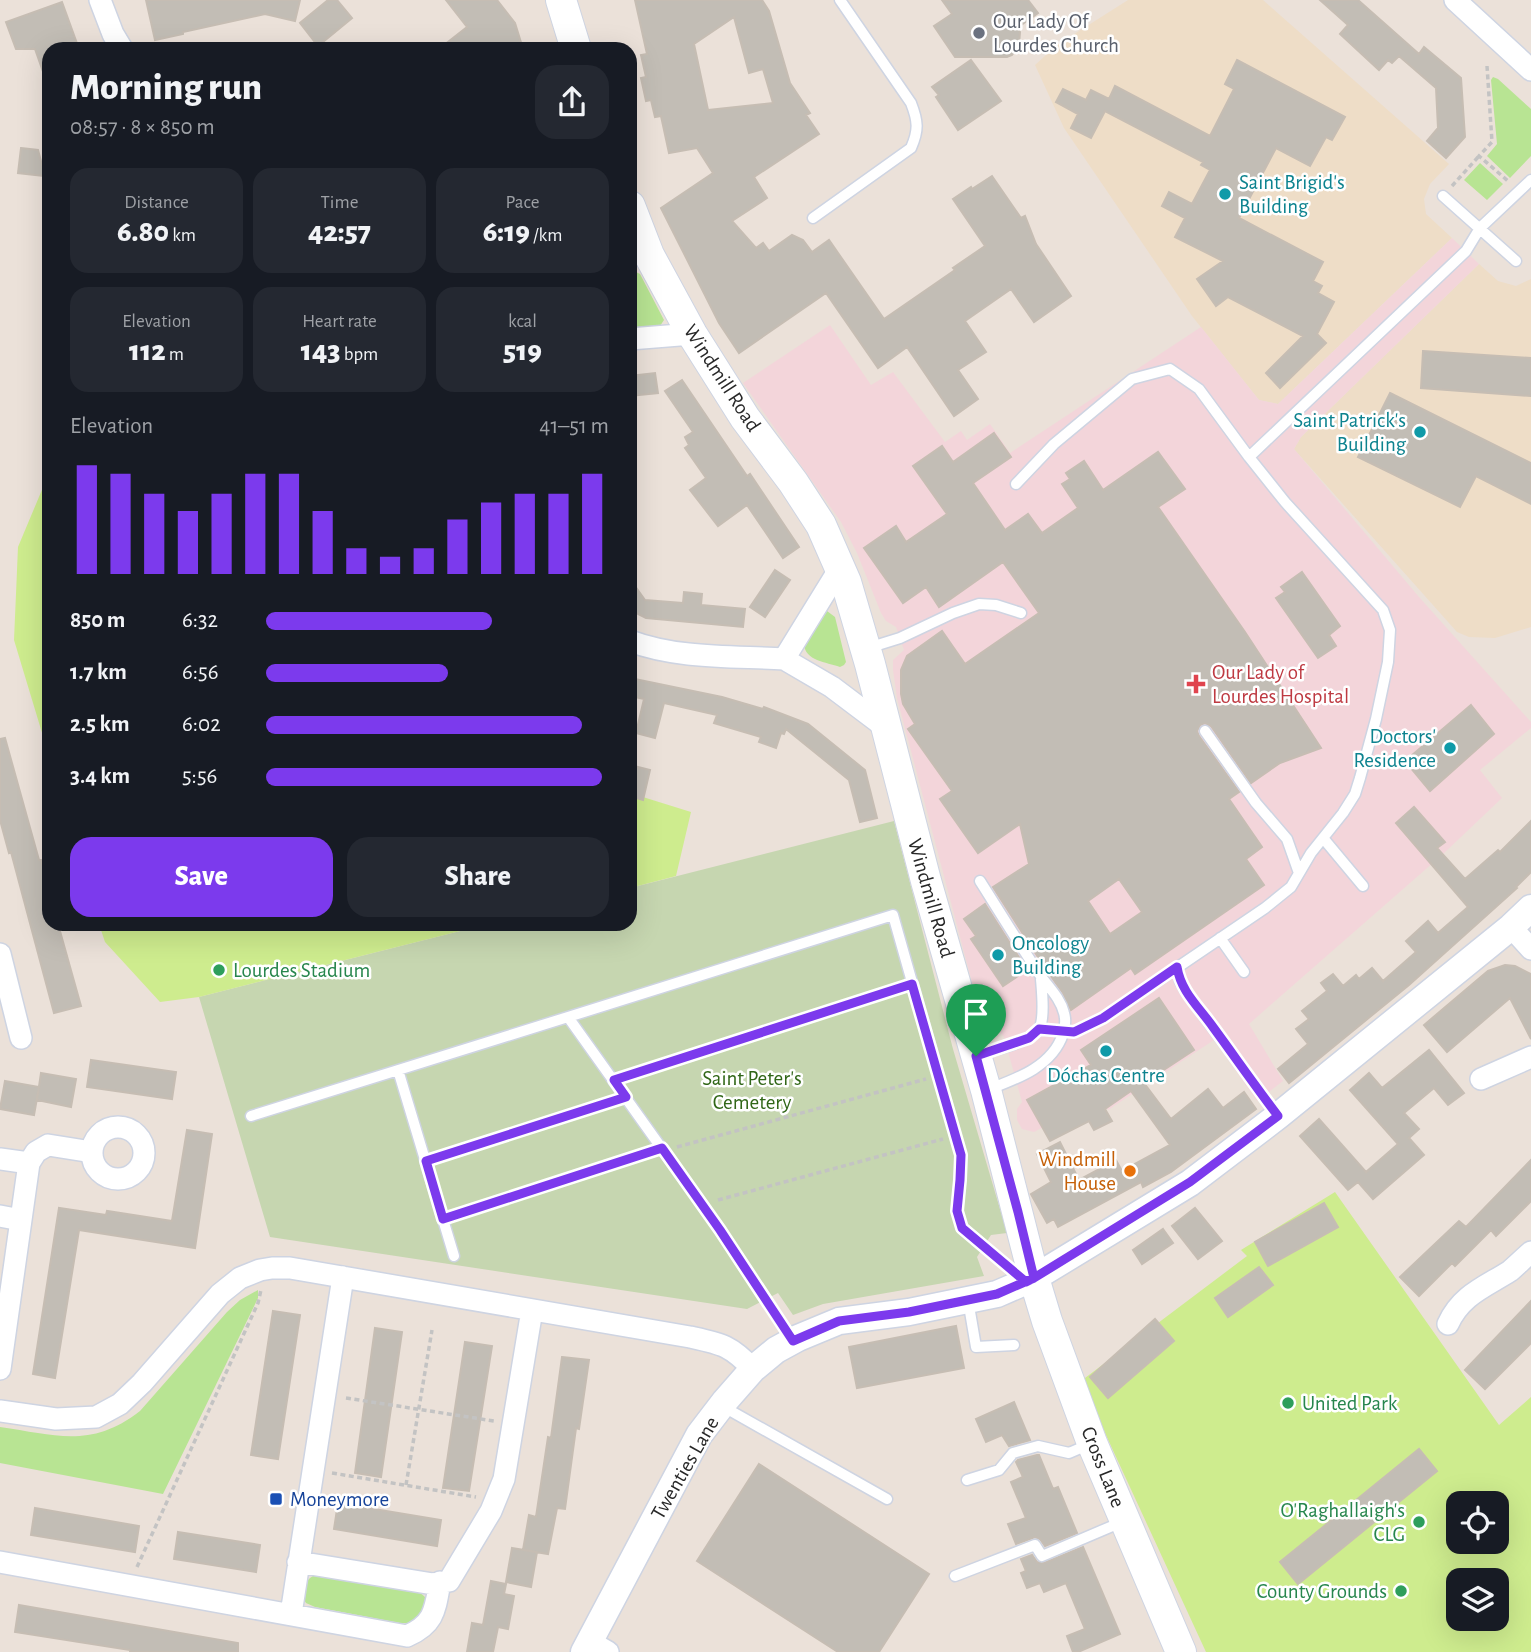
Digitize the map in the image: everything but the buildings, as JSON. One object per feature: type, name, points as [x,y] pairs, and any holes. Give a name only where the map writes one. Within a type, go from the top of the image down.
[{"type":"main road","points":[[561,0],[574,42]]},
{"type":"main road","name":"Windmill Road","points":[[637,232],[692,334],[745,418],[821,525],[846,582],[986,1090],[1030,1280]]},
{"type":"main road","name":"Cross Lane","points":[[1030,1280],[1093,1443],[1181,1652]]},
{"type":"street","points":[[100,0],[118,42]]},
{"type":"street","points":[[1455,0],[1531,70]]},
{"type":"street","points":[[637,338],[692,334]]},
{"type":"street","points":[[784,659],[840,568]]},
{"type":"street","points":[[637,643],[649,648],[688,654],[784,659],[832,687],[885,727]]},
{"type":"street","points":[[1030,1280],[1190,1182],[1278,1116],[1525,916],[1531,949]]},
{"type":"street","points":[[0,954],[21,1038]]},
{"type":"street","points":[[1481,1079],[1531,1058]]},
{"type":"street","points":[[0,1369],[29,1163],[36,1152],[48,1145],[92,1152]]},
{"type":"street","points":[[0,1159],[29,1163]]},
{"type":"street","points":[[0,1216],[21,1220]]},
{"type":"street","points":[[1448,1324],[1454,1311],[1477,1289],[1511,1270],[1531,1252]]},
{"type":"street","points":[[0,1411],[56,1419],[96,1417],[120,1404],[142,1383],[220,1294],[240,1278],[263,1269],[290,1268],[690,1336],[725,1345],[739,1354],[753,1369]]},
{"type":"street","points":[[291,1614],[343,1277]]},
{"type":"street","name":"Twenties Lane","points":[[593,1648],[699,1435],[753,1369],[776,1350],[839,1321],[909,1312],[997,1294],[1030,1280]]},
{"type":"street","points":[[298,1562],[433,1584],[449,1581],[491,1511],[504,1479],[532,1310]]},
{"type":"street","points":[[0,1562],[407,1636],[422,1630],[434,1612],[440,1582]]},
{"type":"lane","points":[[813,218],[911,148],[917,134],[911,103],[840,0]]},
{"type":"lane","points":[[1249,457],[1466,251],[1480,228],[1531,180]]},
{"type":"lane","points":[[1443,196],[1517,261]]},
{"type":"lane","points":[[1016,484],[1054,444],[1132,379],[1170,369],[1199,389],[1285,502],[1383,610],[1390,630],[1388,662],[1376,719],[1355,794],[1291,887],[1265,908],[1103,1018],[1074,1032],[1039,1029]]},
{"type":"lane","points":[[866,649],[900,638],[979,604],[996,604],[1021,613]]},
{"type":"lane","points":[[1205,731],[1256,803],[1287,839],[1299,873]]},
{"type":"lane","points":[[1324,838],[1363,886]]},
{"type":"lane","points":[[980,881],[1060,1003],[1065,1016],[1059,1045],[1050,1057],[1021,1077],[986,1090]]},
{"type":"lane","points":[[251,1116],[893,915],[961,1155],[957,1211],[962,1228],[1030,1280]]},
{"type":"lane","points":[[1220,938],[1244,972]]},
{"type":"lane","points":[[1177,967],[1186,992],[1278,1116]]},
{"type":"lane","points":[[976,1056],[1029,1038],[1039,1029],[1041,976]]},
{"type":"lane","points":[[568,1017],[702,1205],[793,1341]]},
{"type":"lane","points":[[398,1070],[454,1256]]},
{"type":"lane","points":[[968,1300],[976,1348],[1014,1345]]},
{"type":"lane","points":[[722,1406],[887,1499]]},
{"type":"lane","points":[[967,1480],[999,1471],[1013,1453],[1038,1446],[1069,1454],[1093,1443]]},
{"type":"lane","points":[[955,1576],[1035,1545],[1042,1556],[1125,1521]]},
{"type":"path","points":[[1443,196],[1492,142],[1487,66]]},
{"type":"path","points":[[1479,156],[1520,191]]},
{"type":"path","points":[[614,1080],[912,984]]},
{"type":"path","points":[[443,1219],[663,1149],[938,1076]]},
{"type":"path","points":[[426,1161],[626,1097]]},
{"type":"path","points":[[702,1205],[955,1135]]},
{"type":"path","points":[[131,1586],[143,1553],[258,1303],[263,1269]]},
{"type":"path","points":[[406,1485],[432,1330]]},
{"type":"path","points":[[324,1395],[513,1424]]},
{"type":"path","points":[[313,1469],[495,1501]]},
{"type":"shaded area","points":[[1128,0],[1263,0],[1449,164],[1430,184],[1424,199],[1426,214],[1452,238],[1278,404],[1259,400],[1192,316],[1064,128],[1035,65],[1057,45]]},
{"type":"shaded area","name":"Our Lady of Lourdes Hospital","points":[[1452,238],[1479,264],[1301,437],[1294,449],[1419,597],[1531,722],[1531,728],[1480,770],[1502,798],[1442,855],[1249,1024],[1283,1081],[1257,1101],[1214,1040],[1108,1110],[1095,1085],[1075,1110],[1034,1132],[1022,1129],[1017,1120],[1017,1109],[1022,1102],[1004,1037],[978,1005],[897,698],[893,660],[904,650],[896,627],[886,621],[881,613],[857,553],[841,522],[743,383],[830,325],[871,385],[893,372],[945,442],[961,431],[967,440],[990,424],[1010,453],[1201,327],[1259,400],[1278,404]]},
{"type":"shaded area","points":[[1479,264],[1498,281],[1516,286],[1531,279],[1531,627],[1495,638],[1469,637],[1457,632],[1294,449],[1301,437]]},
{"type":"green space","points":[[1493,77],[1531,109],[1531,156],[1510,178],[1487,156],[1497,144],[1491,80]]},
{"type":"green space","points":[[1480,163],[1503,184],[1487,200],[1464,180]]},
{"type":"green space","points":[[637,272],[664,320],[660,326],[637,328]]},
{"type":"green space","points":[[42,490],[42,733],[14,640],[18,547]]},
{"type":"green space","points":[[827,611],[835,617],[846,662],[840,667],[817,660],[805,650],[804,644],[823,613]]},
{"type":"green space","points":[[637,795],[691,812],[676,876],[637,886]]},
{"type":"green space","name":"Saint Peter's Cemetery","points":[[894,821],[953,1049],[1007,1233],[991,1235],[977,1257],[984,1276],[823,1304],[793,1315],[778,1293],[747,1309],[270,1237],[199,997],[460,931],[637,931],[637,886]]},
{"type":"green space","name":"Lourdes Stadium","points":[[101,931],[460,931],[199,997],[160,1002],[105,942]]},
{"type":"green space","name":"United Park","points":[[1335,1192],[1499,1425],[1531,1397],[1531,1652],[1206,1652],[1081,1381],[1247,1256],[1241,1250]]},
{"type":"green space","points":[[258,1290],[258,1298],[163,1494],[0,1463],[0,1427],[56,1435],[89,1435],[122,1423],[140,1411],[227,1312],[240,1300]]},
{"type":"green space","points":[[320,1573],[415,1588],[425,1597],[428,1605],[426,1612],[412,1623],[400,1623],[315,1607],[306,1603],[302,1596],[307,1581]]},
{"type":"place","name":"Our Lady Of Lourdes Church","points":[[979,33]]},
{"type":"place","name":"Saint Brigid's Building","points":[[1225,194]]},
{"type":"place","name":"Saint Patrick's Building","points":[[1420,432]]},
{"type":"place","name":"Our Lady of Lourdes Hospital","points":[[1196,684]]},
{"type":"place","name":"Doctors' Residence","points":[[1450,748]]},
{"type":"place","name":"Oncology Building","points":[[998,955]]},
{"type":"place","name":"Lourdes Stadium","points":[[219,970]]},
{"type":"place","name":"Dóchas Centre","points":[[1106,1051]]},
{"type":"place","name":"Windmill House","points":[[1130,1171]]},
{"type":"place","name":"United Park","points":[[1288,1403]]},
{"type":"place","name":"Moneymore","points":[[276,1499]]},
{"type":"place","name":"O'Raghallaigh's CLG","points":[[1419,1522]]},
{"type":"place","name":"County Grounds","points":[[1401,1591]]},
{"type":"route","points":[[976,1056],[1029,1038],[1039,1029],[1074,1032],[1103,1018],[1177,967],[1186,992],[1278,1116],[1190,1182],[1034,1278],[1026,1282],[962,1228],[957,1211],[961,1155],[912,984],[614,1080],[626,1097],[426,1161],[443,1219],[662,1148],[793,1341],[839,1321],[909,1312],[997,1294],[1026,1282],[1034,1278],[976,1056]]}]
